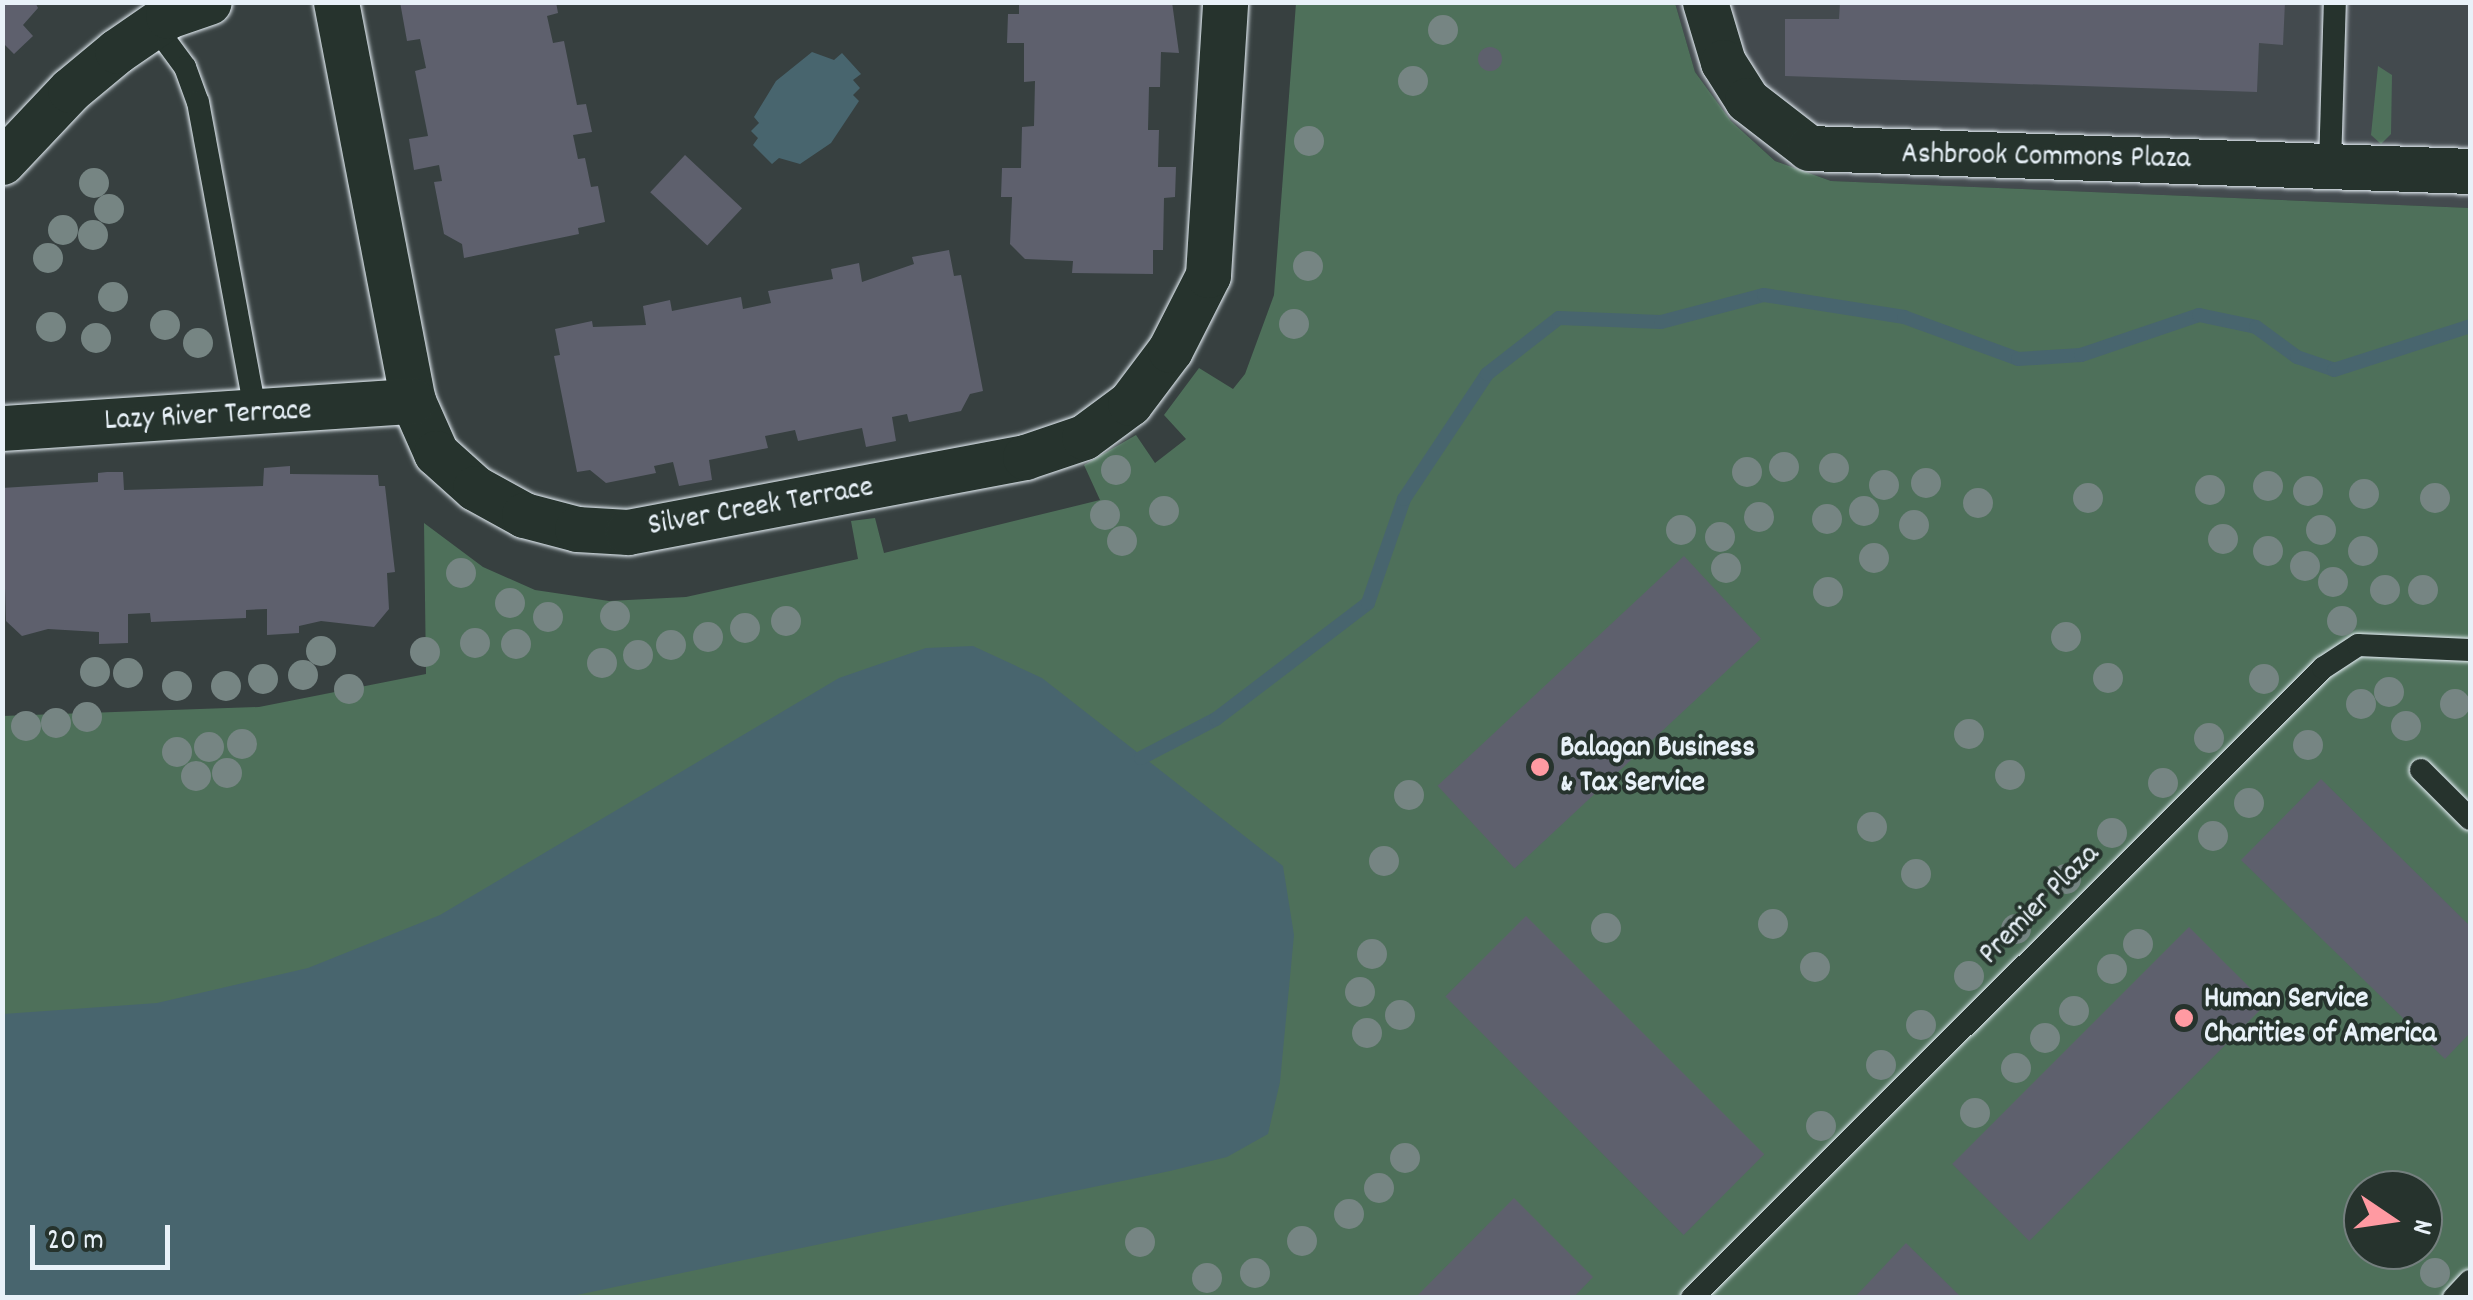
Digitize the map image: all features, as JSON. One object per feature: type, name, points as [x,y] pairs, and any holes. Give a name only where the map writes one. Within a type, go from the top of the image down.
[{"type":"street","points":[[2,162],[70,90],[154,25],[209,2]]},
{"type":"street","name":"Silver Creek Terrace","points":[[336,2],[413,401],[436,453],[475,488],[524,515],[594,530],[628,532],[863,491],[1025,457],[1084,436],[1130,403],[1170,350],[1208,275],[1226,2]]},
{"type":"street","name":"Ashbrook Commons Plaza","points":[[1705,2],[1723,62],[1746,100],[1810,148],[2470,170]]},
{"type":"street","name":"Lazy River Terrace","points":[[2,428],[256,416],[413,401]]},
{"type":"lane","points":[[2330,166],[2335,2]]},
{"type":"lane","points":[[154,25],[185,67],[198,102],[256,416]]},
{"type":"lane","name":"Premier Plaza","points":[[1692,1298],[2322,668],[2358,644],[2470,650]]},
{"type":"lane","points":[[2422,770],[2470,819]]},
{"type":"lane","points":[[2454,1298],[2470,1281]]},
{"type":"shaded area","points":[[1675,3],[2470,3],[2470,208],[1831,181],[1775,161],[1731,121],[1695,72]]},
{"type":"green space","points":[[1296,3],[1675,3],[1695,72],[1731,121],[1775,161],[1831,181],[2470,208],[2470,1297],[3,1297],[2,716],[259,707],[426,674],[424,523],[483,567],[535,590],[609,601],[686,597],[858,559],[851,521],[875,518],[884,553],[1100,500],[1084,465],[1136,435],[1155,463],[1186,439],[1164,415],[1199,368],[1233,389],[1245,374],[1274,295]]},
{"type":"green space","points":[[2378,66],[2392,75],[2391,134],[2381,144],[2371,135]]},
{"type":"water","points":[[812,52],[834,60],[842,53],[861,74],[853,80],[860,88],[853,95],[859,101],[831,143],[800,164],[779,158],[772,164],[753,145],[758,138],[751,131],[759,123],[754,117],[776,81]]},
{"type":"water","points":[[973,646],[1042,678],[1283,866],[1294,935],[1280,1082],[1268,1134],[1227,1157],[1170,1171],[567,1297],[3,1297],[3,1014],[157,1003],[308,968],[440,915],[839,678],[926,648]]},
{"type":"building","points":[[2,2],[35,2],[38,8],[23,25],[33,36],[14,54],[2,42]]},
{"type":"building","points":[[400,2],[556,2],[558,13],[547,16],[553,43],[564,41],[577,105],[586,104],[592,132],[573,135],[578,159],[585,158],[591,187],[598,186],[605,222],[578,228],[579,234],[464,258],[462,244],[444,234],[434,182],[442,181],[439,165],[414,170],[409,139],[428,136],[415,71],[426,68],[420,39],[407,41]]},
{"type":"building","points":[[1019,2],[1172,2],[1179,53],[1161,52],[1160,87],[1149,87],[1148,130],[1159,130],[1158,167],[1176,167],[1175,197],[1164,198],[1163,250],[1153,250],[1153,274],[1072,273],[1073,261],[1025,259],[1010,244],[1012,197],[1001,197],[1002,168],[1021,168],[1022,127],[1034,126],[1035,81],[1024,82],[1024,43],[1007,43],[1008,14],[1019,14]]},
{"type":"building","points":[[1840,2],[2285,2],[2283,45],[2259,43],[2257,92],[1785,76],[1785,19],[1839,19]]},
{"type":"building","points":[[1490,47],[1502,59],[1490,71],[1478,59]]},
{"type":"building","points":[[685,155],[742,208],[707,245],[650,192]]},
{"type":"building","points":[[949,250],[954,276],[961,275],[983,391],[970,394],[961,411],[909,422],[907,414],[892,417],[896,441],[866,447],[862,428],[798,441],[795,430],[765,436],[768,448],[709,460],[712,480],[679,486],[673,462],[654,466],[656,473],[606,483],[590,470],[577,472],[554,356],[560,355],[555,329],[592,321],[593,327],[646,325],[643,306],[670,300],[672,311],[741,297],[743,309],[771,303],[768,291],[833,279],[831,269],[859,263],[862,282],[914,264],[912,257]]},
{"type":"building","points":[[290,466],[290,474],[378,475],[379,486],[385,486],[395,572],[387,573],[389,609],[374,627],[321,621],[299,626],[299,633],[267,635],[267,609],[246,610],[246,618],[151,622],[150,613],[128,614],[128,643],[99,644],[99,632],[48,629],[22,636],[6,621],[2,488],[98,482],[98,473],[107,472],[123,472],[124,490],[263,486],[264,468]]},
{"type":"building","points":[[1684,556],[1761,639],[1515,868],[1438,786]]},
{"type":"building","points":[[2321,779],[2470,926],[2470,1033],[2445,1059],[2241,860]]},
{"type":"building","points":[[1526,916],[1764,1154],[1684,1235],[1445,997]]},
{"type":"building","points":[[2189,927],[2266,1004],[2029,1241],[1952,1164]]},
{"type":"building","points":[[1514,1198],[1593,1277],[1573,1298],[1415,1298]]},
{"type":"building","points":[[1906,1243],[1962,1298],[1854,1298]]},
{"type":"waterway","points":[[1141,758],[1216,719],[1368,603],[1404,499],[1487,374],[1559,318],[1661,322],[1764,295],[1904,317],[2018,359],[2081,355],[2199,315],[2256,327],[2297,357],[2334,370],[2470,326]]},
{"type":"place","name":"Balagan Business & Tax Service","points":[[1540,767]]},
{"type":"place","name":"Human Service Charities of America","points":[[2184,1018]]}]
